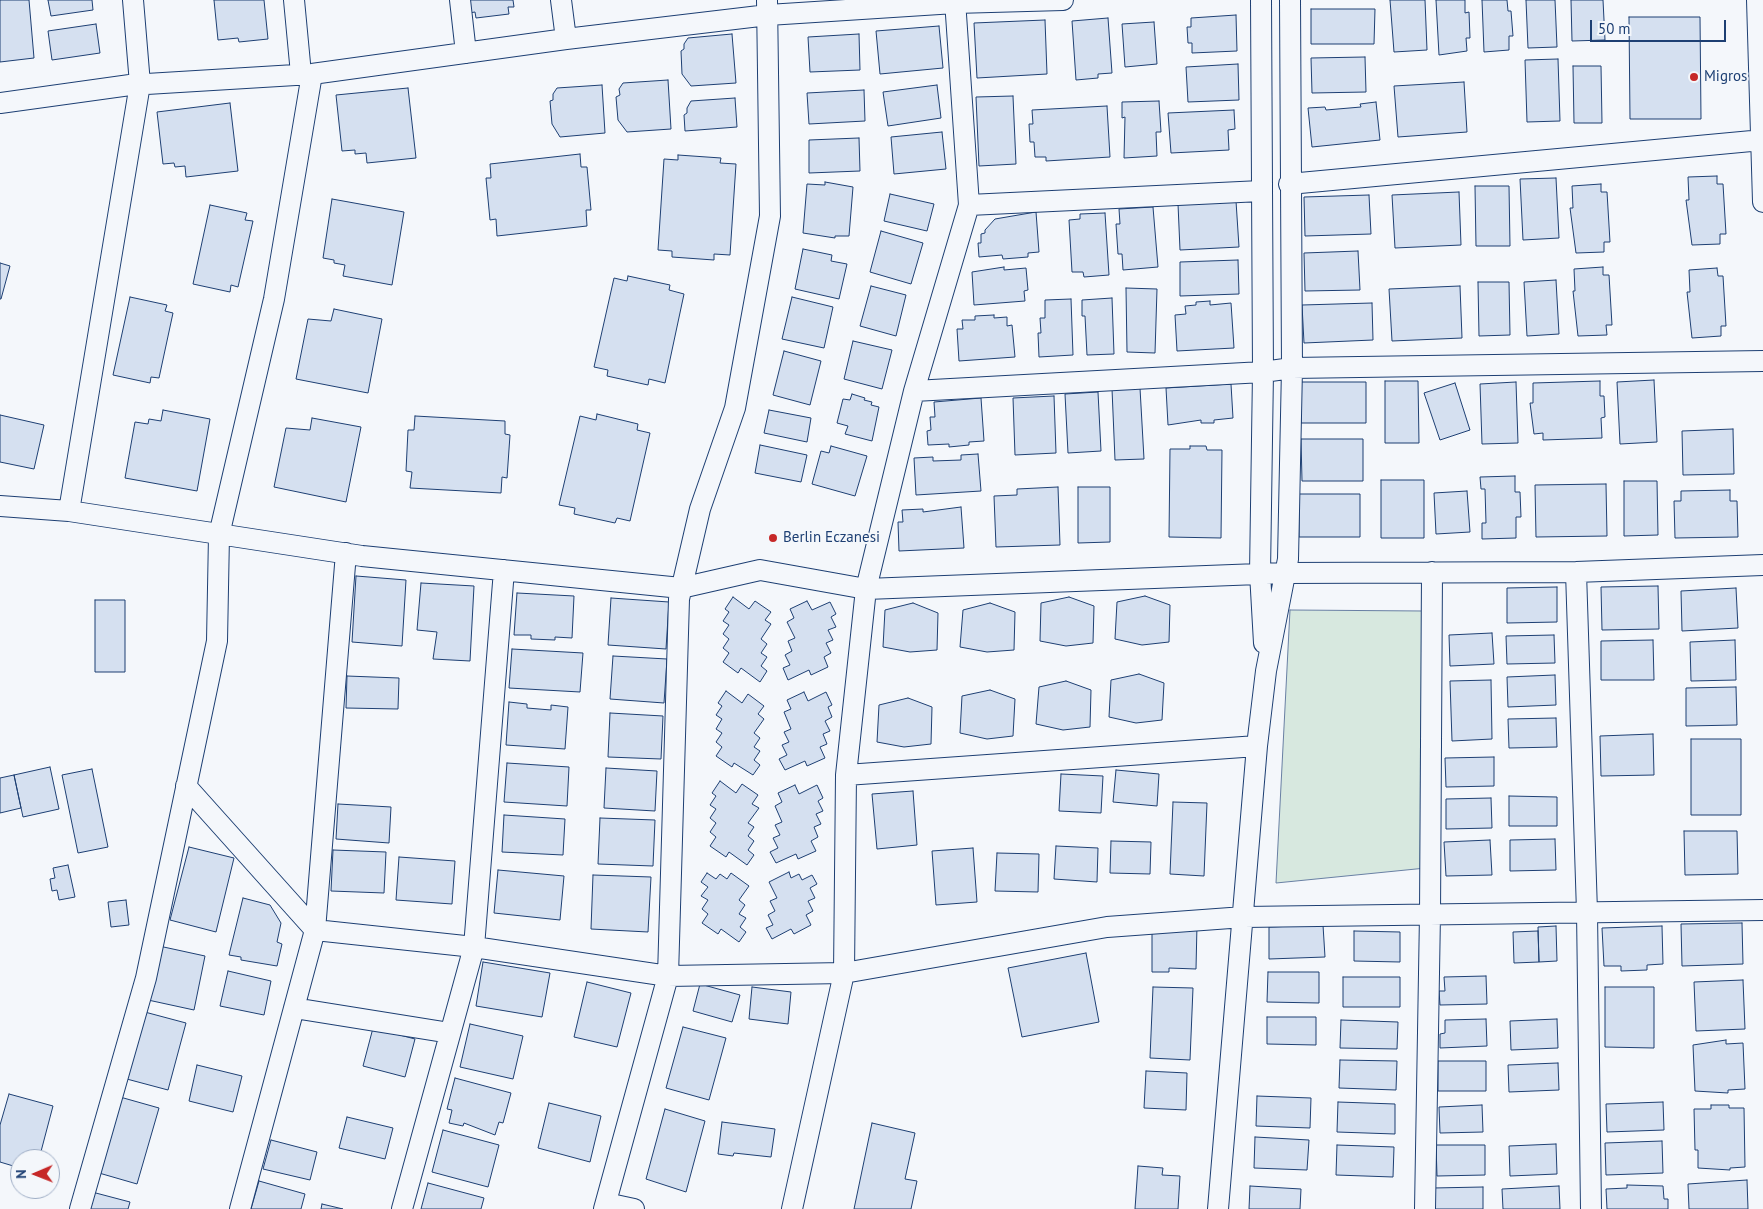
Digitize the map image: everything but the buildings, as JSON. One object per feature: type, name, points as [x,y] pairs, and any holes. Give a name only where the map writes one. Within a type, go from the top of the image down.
[{"type":"street","points":[[69,511],[140,84],[133,0]]},
{"type":"street","points":[[80,1209],[146,978],[217,641],[219,535],[274,299],[306,74],[294,0]]},
{"type":"street","points":[[460,0],[466,53]]},
{"type":"street","points":[[562,0],[566,39]]},
{"type":"street","points":[[0,103],[140,84],[306,74],[566,39],[768,7],[1063,0]]},
{"type":"street","points":[[1261,0],[1263,372],[1260,573],[1266,670]]},
{"type":"street","points":[[1218,1209],[1257,746],[1266,670],[1288,559],[1292,368],[1289,184],[1290,0]]},
{"type":"street","points":[[1757,0],[1763,202]]},
{"type":"street","points":[[792,1209],[844,973],[846,775],[866,589],[914,391],[969,205],[955,2]]},
{"type":"street","points":[[634,1209],[605,1206],[668,976],[678,609],[681,588],[700,510],[735,408],[770,216],[768,7]]},
{"type":"street","points":[[1289,184],[1762,140]]},
{"type":"street","points":[[969,205],[1261,191]]},
{"type":"street","points":[[914,391],[1263,372],[1292,368],[1763,362]]},
{"type":"street","points":[[0,506],[69,511],[346,553],[681,588],[760,570],[866,589],[1285,572],[1576,572],[1763,565]]},
{"type":"street","points":[[240,1209],[315,930],[346,553]]},
{"type":"street","points":[[402,1209],[474,947],[504,570]]},
{"type":"street","points":[[1425,1209],[1430,914],[1432,572]]},
{"type":"street","points":[[1576,572],[1587,912],[1591,1209]]},
{"type":"street","points":[[846,775],[1257,746]]},
{"type":"street","points":[[186,786],[315,930],[474,947],[668,976],[844,973],[1107,928],[1244,917],[1763,910]]},
{"type":"street","points":[[294,1008],[450,1033]]},
{"type":"shaded area","points":[[1290,610],[1424,611],[1426,868],[1276,883]]},
{"type":"place","name":"Migros","points":[[1694,77]]},
{"type":"place","name":"Berlin Eczanesi","points":[[773,538]]}]
